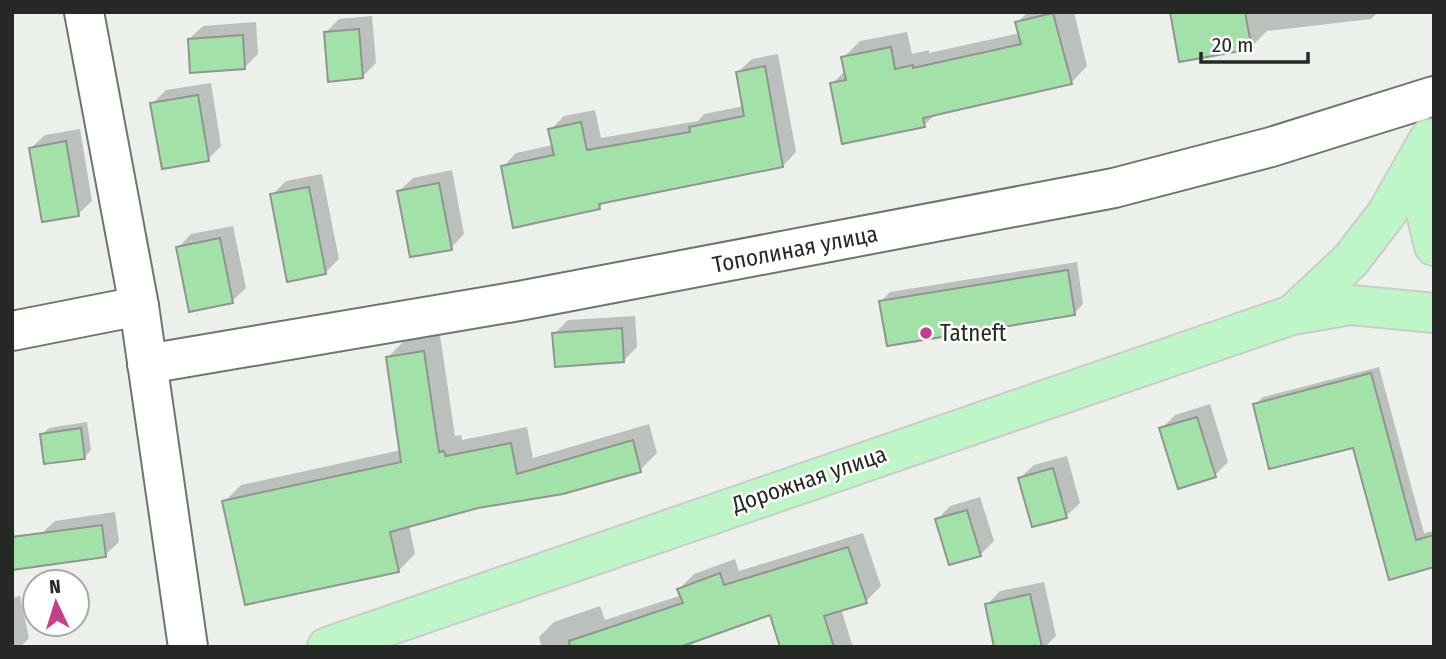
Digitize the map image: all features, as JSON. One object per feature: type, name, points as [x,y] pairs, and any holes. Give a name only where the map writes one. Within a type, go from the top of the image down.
[{"type":"main road","points":[[1431,134],[1422,196],[1434,246]]},
{"type":"main road","points":[[1292,315],[1350,261],[1387,213],[1431,134]]},
{"type":"main road","points":[[1292,315],[1351,305],[1434,313]]},
{"type":"main road","name":"Дорожная улица","points":[[327,647],[1292,315]]},
{"type":"street","points":[[84,12],[139,306],[188,647]]},
{"type":"street","name":"Тополиная улица","points":[[147,364],[519,301],[1114,188],[1271,147],[1434,96]]},
{"type":"street","points":[[12,331],[139,306]]},
{"type":"building","points":[[1170,12],[1245,12],[1252,49],[1179,62]]},
{"type":"building","points":[[1053,13],[1072,84],[923,118],[925,127],[842,144],[830,83],[846,80],[841,57],[891,47],[895,69],[913,65],[913,68],[1021,44],[1015,22]]},
{"type":"building","points":[[359,29],[363,78],[328,82],[324,32]]},
{"type":"building","points":[[243,35],[245,69],[190,73],[188,39]]},
{"type":"building","points":[[765,66],[783,167],[599,204],[600,209],[513,228],[501,166],[554,155],[548,129],[581,122],[587,150],[690,132],[689,127],[744,116],[736,72]]},
{"type":"building","points":[[198,95],[209,161],[162,169],[150,103]]},
{"type":"building","points":[[66,141],[79,216],[42,222],[29,148]]},
{"type":"building","points":[[439,183],[452,250],[410,257],[397,191]]},
{"type":"building","points":[[309,187],[326,274],[287,282],[270,194]]},
{"type":"building","points":[[220,238],[233,303],[189,312],[176,247]]},
{"type":"building","points":[[1068,270],[1075,315],[887,346],[879,301]]},
{"type":"building","points":[[622,328],[624,362],[555,367],[552,333]]},
{"type":"building","points":[[424,351],[439,452],[444,451],[446,456],[511,443],[517,474],[633,440],[641,472],[563,494],[478,508],[390,532],[399,572],[245,605],[222,501],[401,462],[386,357]]},
{"type":"building","points":[[1371,373],[1416,540],[1434,535],[1434,567],[1389,580],[1353,448],[1269,469],[1253,404]]},
{"type":"building","points":[[1197,417],[1216,477],[1178,489],[1159,428]]},
{"type":"building","points":[[81,428],[85,459],[44,464],[40,434]]},
{"type":"building","points":[[1053,468],[1067,518],[1032,527],[1018,478]]},
{"type":"building","points":[[967,510],[981,556],[949,565],[935,519]]},
{"type":"building","points":[[102,525],[106,557],[12,570],[12,537]]},
{"type":"building","points":[[848,547],[867,603],[824,616],[834,647],[780,647],[770,615],[680,647],[570,647],[569,641],[683,603],[677,589],[720,573],[724,585]]},
{"type":"building","points":[[1030,594],[1042,647],[994,647],[985,604]]},
{"type":"place","name":"Tatneft","points":[[926,333]]}]
